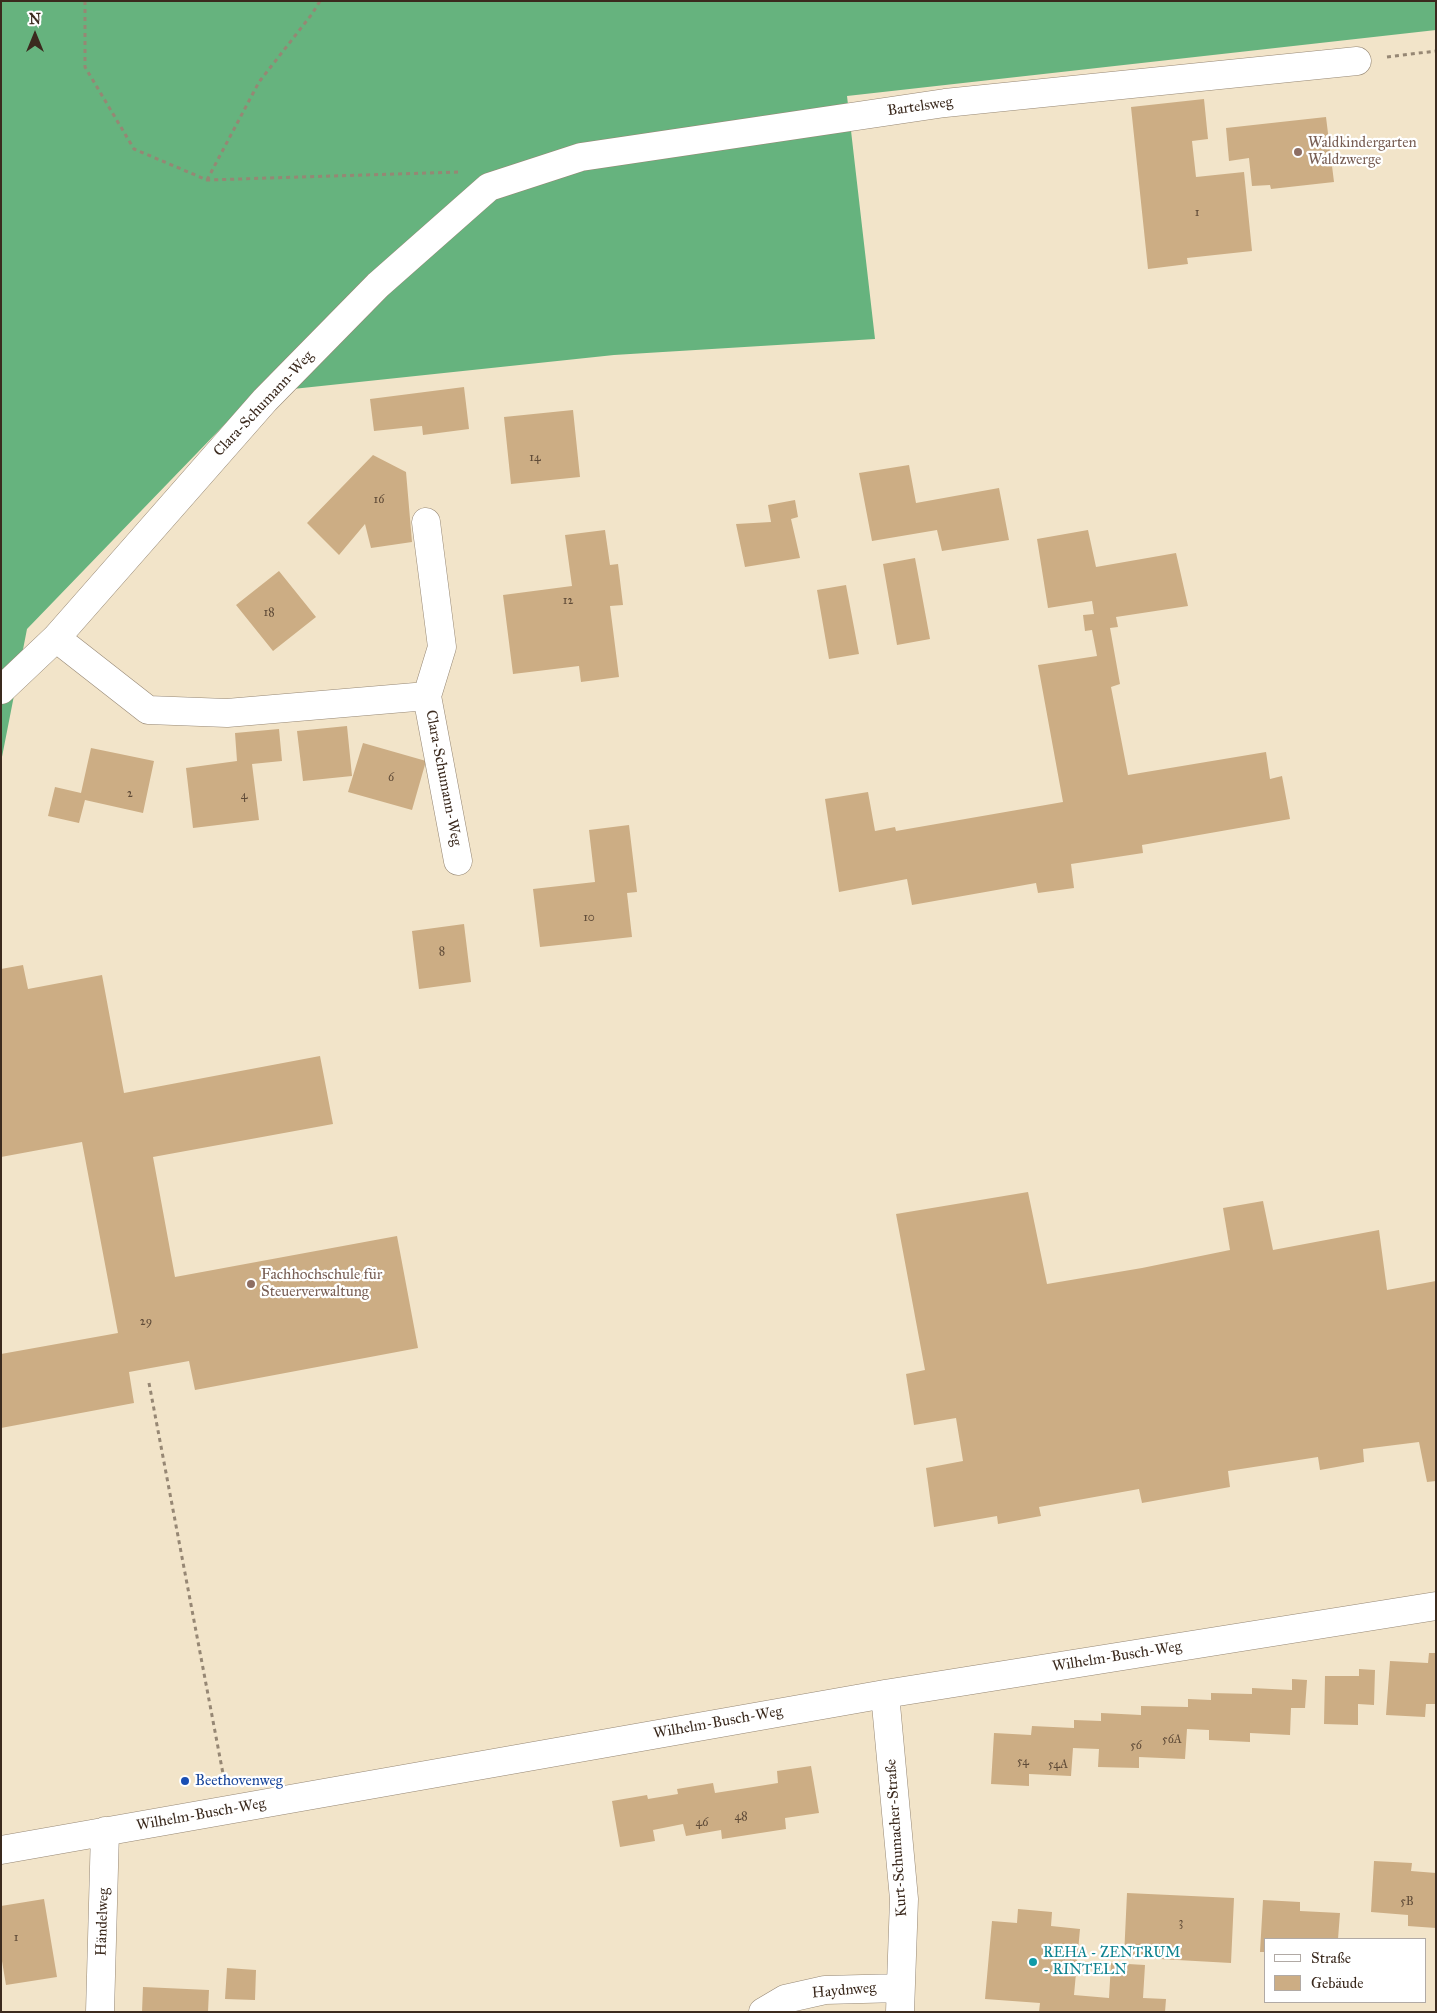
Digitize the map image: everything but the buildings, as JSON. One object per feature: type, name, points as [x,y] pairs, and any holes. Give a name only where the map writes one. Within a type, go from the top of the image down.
[{"type":"street","name":"Bartelsweg","points":[[489,187],[581,157],[936,105],[1357,61]]},
{"type":"street","name":"Clara-Schumann-Weg","points":[[1,690],[56,638],[265,400],[378,285],[489,187]]},
{"type":"street","name":"Clara-Schumann-Weg","points":[[426,522],[442,647],[427,696],[458,861]]},
{"type":"street","name":"Clara-Schumann-Weg","points":[[56,638],[148,710],[227,713],[427,696]]},
{"type":"street","name":"Wilhelm-Busch-Weg","points":[[1,1850],[885,1694],[1436,1606]]},
{"type":"street","name":"Kurt-Schumacher-Straße","points":[[885,1694],[904,1899],[900,2000]]},
{"type":"street","name":"Händelweg","points":[[100,2012],[105,1831]]},
{"type":"street","name":"Haydnweg","points":[[763,2012],[785,1999],[825,1990],[900,2000]]},
{"type":"path","points":[[85,1],[86,67],[134,149],[207,180],[461,172],[489,187]]},
{"type":"path","points":[[207,180],[259,82],[320,1]]},
{"type":"path","points":[[1357,61],[1436,51]]},
{"type":"path","points":[[149,1383],[230,1810]]},
{"type":"green space","points":[[1,1],[1436,1],[1436,30],[847,96],[875,339],[614,355],[255,393],[27,629],[1,762]]},
{"type":"place","name":"Waldkindergarten Waldzwerge","points":[[1298,152]]},
{"type":"place","name":"Fachhochschule für Steuerverwaltung","points":[[251,1284]]},
{"type":"place","name":"Beethovenweg","points":[[185,1781]]},
{"type":"place","name":"REHA - ZENTRUM - RINTELN","points":[[1033,1962]]}]
